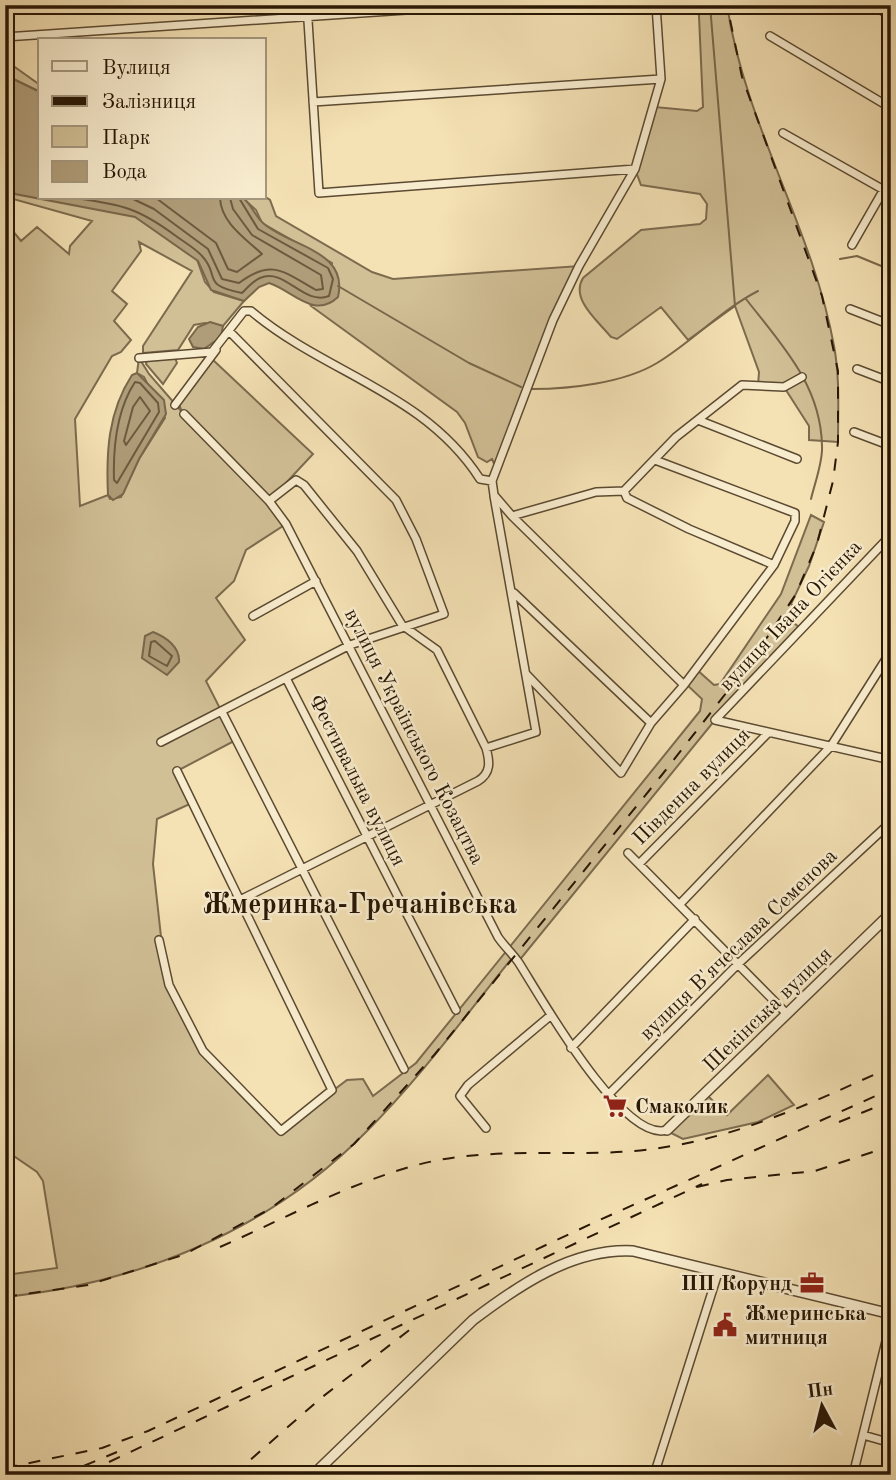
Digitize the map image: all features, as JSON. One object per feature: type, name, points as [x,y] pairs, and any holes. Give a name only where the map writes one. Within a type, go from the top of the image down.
[{"type":"street","points":[[5,16],[8,5]]},
{"type":"street","points":[[307,5],[318,193],[635,169]]},
{"type":"street","points":[[5,37],[480,5]]},
{"type":"street","points":[[486,748],[536,732],[514,593],[492,481],[553,320],[579,266],[635,169],[661,79],[656,5]]},
{"type":"street","points":[[872,5],[891,16]]},
{"type":"street","points":[[770,36],[891,108]]},
{"type":"street","points":[[313,102],[661,79]]},
{"type":"street","points":[[783,133],[887,192]]},
{"type":"street","points":[[852,246],[887,192],[891,177]]},
{"type":"street","points":[[850,309],[891,325]]},
{"type":"street","points":[[176,405],[244,311],[251,311],[298,347],[358,375],[433,425],[461,451],[480,479],[492,481]]},
{"type":"street","points":[[161,743],[349,645],[402,625],[444,614],[416,539],[396,499],[229,331]]},
{"type":"street","points":[[139,358],[216,349]]},
{"type":"street","points":[[857,369],[891,382]]},
{"type":"street","points":[[512,516],[597,492],[624,491],[698,420],[742,386],[784,387],[802,377]]},
{"type":"street","name":"вулиця Українського Козацтва","points":[[184,414],[269,501],[286,524],[498,937],[518,962],[571,1048],[635,1122],[652,1131],[667,1130]]},
{"type":"street","points":[[698,420],[797,459]]},
{"type":"street","points":[[854,432],[891,446]]},
{"type":"street","points":[[527,675],[621,773],[651,723],[684,685],[774,565],[796,521],[795,513],[655,460]]},
{"type":"street","points":[[240,900],[485,777],[489,764],[486,748],[437,650],[402,625],[356,551],[304,485],[296,480],[269,501]]},
{"type":"street","points":[[624,491],[626,498],[690,530],[774,565]]},
{"type":"street","points":[[494,495],[512,516],[684,685]]},
{"type":"street","name":"вулиця Івана Огієнка","points":[[767,734],[715,720],[891,535]]},
{"type":"street","points":[[253,616],[316,581]]},
{"type":"street","points":[[514,593],[651,723]]},
{"type":"street","points":[[680,904],[831,746],[891,650]]},
{"type":"street","name":"Фестивальна вулиця","points":[[286,678],[456,1010]]},
{"type":"street","points":[[222,712],[404,1069]]},
{"type":"street","points":[[767,734],[891,760]]},
{"type":"street","name":"Південна вулиця","points":[[639,863],[767,734]]},
{"type":"street","points":[[159,940],[169,985],[203,1051],[281,1131],[332,1090],[177,771]]},
{"type":"street","name":"вулиця В'ячеслава Семенова","points":[[610,1093],[738,964],[891,822]]},
{"type":"street","points":[[628,853],[787,1014]]},
{"type":"street","name":"Шекінська вулиця","points":[[667,1130],[891,913]]},
{"type":"street","points":[[571,1048],[695,919]]},
{"type":"street","points":[[486,1128],[460,1096],[468,1085],[550,1016]]},
{"type":"street","points":[[313,1475],[473,1320],[500,1299],[555,1267],[615,1250],[633,1251],[887,1313],[891,1292]]},
{"type":"street","points":[[654,1475],[718,1273]]},
{"type":"street","points":[[853,1475],[891,1321]]},
{"type":"street","points":[[863,1435],[891,1443]]},
{"type":"green space","points":[[696,5],[727,5],[748,92],[811,260],[836,358],[838,442],[809,440],[809,426],[784,387],[758,386],[759,372],[735,306],[688,340],[661,307],[617,339],[611,337],[593,317],[580,294],[583,278],[641,230],[700,224],[706,219],[707,204],[700,194],[641,185],[635,169],[655,107],[697,111],[703,107],[699,16]]},
{"type":"green space","points":[[5,60],[38,84],[38,91],[5,75]]},
{"type":"green space","points":[[7,184],[38,197],[38,200],[127,208],[195,254],[205,282],[214,292],[244,301],[223,326],[205,323],[194,325],[178,350],[143,353],[143,346],[192,271],[139,242],[141,251],[112,291],[127,304],[114,321],[131,340],[121,352],[112,356],[75,419],[80,506],[108,495],[110,499],[121,497],[139,459],[165,418],[144,377],[137,373],[139,358],[149,374],[182,412],[179,404],[212,359],[313,454],[269,501],[286,524],[246,550],[234,581],[216,598],[245,640],[206,681],[236,740],[177,771],[192,803],[157,819],[153,864],[165,973],[203,1051],[281,1130],[347,1080],[363,1079],[373,1096],[416,1063],[700,711],[702,699],[685,683],[696,669],[714,685],[720,684],[781,594],[811,515],[824,522],[809,566],[791,604],[799,609],[793,622],[801,629],[715,720],[518,962],[513,957],[424,1068],[366,1132],[328,1167],[288,1197],[245,1224],[200,1246],[105,1279],[5,1297],[5,1275],[57,1268],[43,1181],[37,1172],[5,1150],[5,197],[7,224],[21,241],[37,227],[69,254],[70,246],[92,221],[13,199]]},
{"type":"green space","points":[[266,197],[270,200],[276,216],[372,272],[393,279],[579,266],[496,468],[492,459],[487,462],[478,457],[465,423],[457,412],[311,306],[328,298],[332,263],[262,223],[256,210],[245,200],[266,200]]},
{"type":"green space","points":[[175,358],[177,363],[163,384],[146,364],[147,360]]},
{"type":"green space","points":[[768,1075],[794,1105],[758,1122],[683,1139],[669,1132],[707,1095],[727,1115]]},
{"type":"water","points":[[5,75],[38,91],[38,198],[15,194],[5,176]]},
{"type":"water","points":[[46,200],[245,200],[263,223],[326,259],[335,269],[339,281],[338,297],[320,306],[312,305],[269,283],[259,287],[244,301],[211,290],[198,261],[135,217]]},
{"type":"water","points":[[210,322],[223,326],[221,337],[204,349],[193,347],[189,339],[198,327]]},
{"type":"water","points":[[137,373],[164,400],[166,414],[139,459],[123,494],[113,500],[108,495],[110,433],[124,389],[132,375]]},
{"type":"water","points":[[153,632],[175,647],[179,657],[179,662],[167,675],[142,658],[145,636]]},
{"type":"waterway","points":[[710,5],[735,306]]},
{"type":"waterway","points":[[840,259],[857,256],[891,270]]},
{"type":"waterway","points":[[338,286],[469,363],[521,387]]},
{"type":"waterway","points":[[532,389],[596,384],[644,370],[670,355],[732,307],[758,291]]},
{"type":"waterway","points":[[746,299],[797,366],[815,404],[822,452],[811,499]]},
{"type":"railway","points":[[5,1297],[88,1285],[183,1255],[270,1209],[354,1144],[435,1054],[661,776],[752,660],[796,594],[817,544],[833,481],[838,442],[838,371],[822,296],[742,77],[727,5]]},
{"type":"railway","points":[[220,1247],[342,1191],[417,1165],[443,1159],[497,1154],[634,1151],[702,1140],[766,1120],[891,1067]]},
{"type":"railway","points":[[5,1468],[102,1448],[148,1431],[593,1223],[891,1089]]},
{"type":"railway","points":[[839,1122],[891,1101]]},
{"type":"railway","points":[[697,1187],[727,1180],[815,1171],[891,1146]]},
{"type":"railway","points":[[109,1462],[702,1184]]},
{"type":"railway","points":[[233,1475],[321,1398],[412,1328]]},
{"type":"railway","points":[[62,1475],[117,1452]]},
{"type":"place","name":"Смаколик","points":[[615,1106]]},
{"type":"place","name":"ПП Корунд","points":[[812,1283]]},
{"type":"place","name":"Жмеринська митниця","points":[[725,1325]]},
{"type":"district","name":"Жмеринка-Гречанівська","points":[[360,903]]}]
